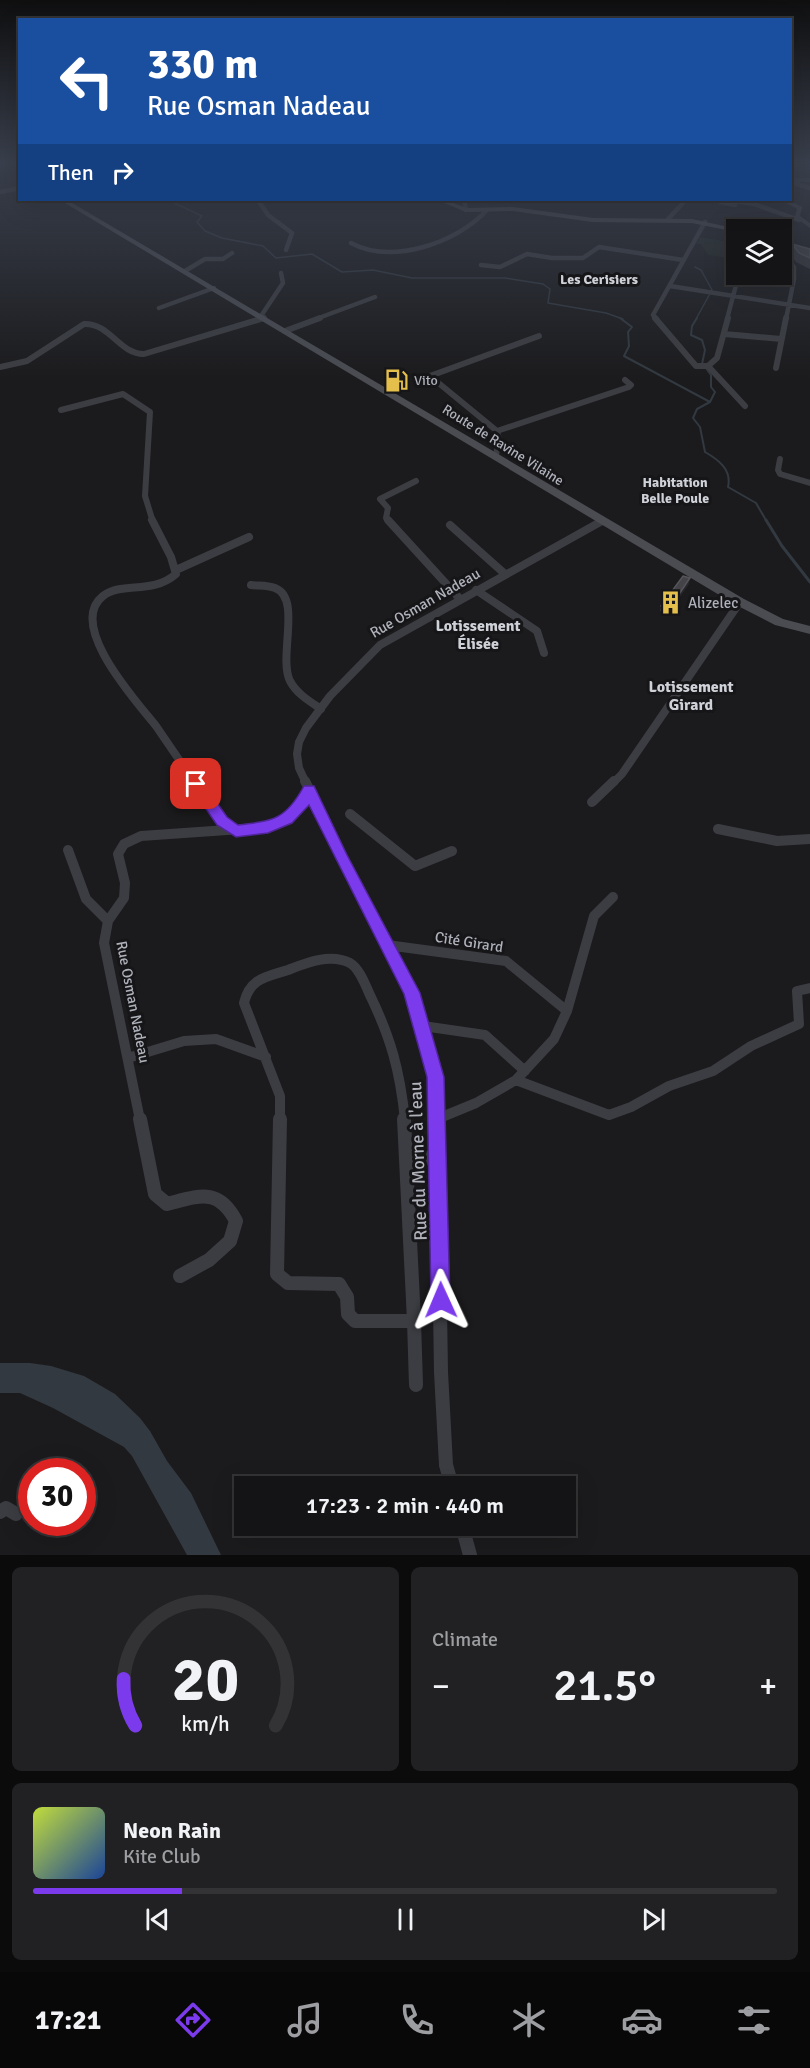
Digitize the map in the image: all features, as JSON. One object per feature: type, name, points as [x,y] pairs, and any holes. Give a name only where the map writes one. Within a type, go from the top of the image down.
[{"type":"main road","name":"Route de Ravine Vilaine","points":[[122,235],[740,602],[779,622],[810,630]]},
{"type":"main road","points":[[793,248],[810,254]]},
{"type":"street","points":[[286,250],[291,235]]},
{"type":"street","points":[[351,243],[374,251],[420,245],[454,235]]},
{"type":"street","points":[[698,235],[653,315],[692,364],[708,366],[717,358],[736,285]]},
{"type":"street","points":[[482,265],[500,267],[527,254],[552,258],[583,258],[599,247],[609,246],[683,260]]},
{"type":"street","points":[[776,368],[790,306],[794,267],[783,252],[793,248]]},
{"type":"street","points":[[185,271],[205,260],[223,258],[232,253]]},
{"type":"street","points":[[0,367],[13,367],[29,361],[76,327],[85,324],[98,326],[116,338],[127,350],[139,354],[159,350],[262,317],[283,283],[281,273]]},
{"type":"street","points":[[670,286],[810,308]]},
{"type":"street","points":[[159,308],[214,288]]},
{"type":"street","points":[[285,330],[375,297]]},
{"type":"street","points":[[724,334],[782,339]]},
{"type":"street","points":[[496,456],[497,431],[430,376],[539,336]]},
{"type":"street","points":[[708,366],[745,406]]},
{"type":"street","points":[[497,431],[631,386],[625,380]]},
{"type":"street","points":[[61,410],[123,394],[150,412],[146,427],[147,475],[144,490],[148,510],[174,561],[177,574],[171,581],[161,586],[106,593],[98,601],[92,616],[93,628],[106,659],[222,821],[236,831]]},
{"type":"street","points":[[780,459],[778,470],[780,474],[810,483]]},
{"type":"street","points":[[416,481],[380,499],[388,508],[386,518],[460,599]]},
{"type":"street","name":"Rue Osman Nadeau","points":[[180,1276],[209,1260],[230,1241],[236,1221],[229,1206],[222,1199],[208,1195],[167,1204],[155,1194],[104,943],[108,921],[123,898],[125,883],[118,854],[124,844],[141,837],[236,831],[268,827],[287,819],[302,804],[309,789],[299,768],[296,753],[304,729],[363,659],[380,645],[602,521]]},
{"type":"street","points":[[450,525],[505,574]]},
{"type":"street","points":[[176,570],[249,537]]},
{"type":"street","points":[[250,585],[275,588],[282,593],[289,610],[290,622],[284,648],[284,665],[303,700],[321,709]]},
{"type":"street","points":[[476,590],[537,631],[544,653]]},
{"type":"street","points":[[592,802],[622,774],[740,602]]},
{"type":"street","name":"Rue du Morne à l'eau","points":[[309,789],[340,856],[412,993],[423,1026],[435,1077],[439,1157],[441,1372],[446,1465],[449,1476]]},
{"type":"street","points":[[350,814],[415,866],[452,851]]},
{"type":"street","points":[[718,829],[763,838],[802,842],[810,839]]},
{"type":"street","points":[[68,850],[84,897],[95,913],[108,921]]},
{"type":"street","points":[[437,1119],[476,1103],[516,1080],[554,1039],[567,1011],[594,916],[613,897]]},
{"type":"street","name":"Cité Girard","points":[[387,945],[506,961],[567,1011]]},
{"type":"street","points":[[414,1321],[355,1320],[348,1314],[347,1297],[339,1284],[288,1283],[277,1274],[280,1096],[244,1004],[247,990],[256,981],[311,961],[338,959],[351,964],[364,982],[387,1029],[400,1080],[408,1160],[414,1321],[416,1385]]},
{"type":"street","points":[[516,1080],[609,1115],[631,1107],[669,1086],[713,1071],[751,1046],[799,1024],[797,991],[810,988]]},
{"type":"street","points":[[423,1026],[485,1035],[525,1071]]},
{"type":"street","points":[[128,1058],[184,1041],[216,1039],[266,1057]]},
{"type":"street","points":[[408,1160],[439,1157]]},
{"type":"street","points":[[0,1512],[6,1508],[16,1514]]},
{"type":"street","points":[[465,1536],[470,1555]]},
{"type":"shaded area","points":[[700,237],[726,241],[726,258],[708,255],[701,244],[696,244]]},
{"type":"shaded area","points":[[0,1363],[51,1366],[84,1376],[115,1394],[150,1431],[167,1461],[191,1493],[221,1555],[187,1555],[132,1456],[124,1447],[53,1408],[20,1393],[0,1393]]},
{"type":"building","points":[[792,244],[810,249],[810,258],[799,253]]},
{"type":"building","name":"Alizelec","points":[[683,576],[690,578],[669,609],[661,606]]},
{"type":"waterway","points":[[214,235],[263,246],[276,258],[312,254],[342,272],[373,270],[412,278],[505,278],[543,284],[550,289],[548,303],[606,313],[623,319]]},
{"type":"waterway","points":[[695,267],[701,270],[712,290],[696,319]]},
{"type":"waterway","points":[[620,318],[632,327],[628,332],[629,346],[624,356],[710,402]]},
{"type":"waterway","points":[[697,318],[692,326],[691,335],[702,340],[705,350],[702,364]]},
{"type":"waterway","points":[[706,368],[711,375],[711,387],[715,392],[710,402]]},
{"type":"waterway","points":[[710,402],[697,409],[693,418],[700,427],[705,452],[723,466],[728,475],[728,487],[756,503],[767,522]]},
{"type":"waterway","points":[[766,520],[782,546],[810,582]]},
{"type":"place","name":"Vito","points":[[396,380]]},
{"type":"place","name":"Alizelec","points":[[670,603]]},
{"type":"district","name":"Les Cerisiers","points":[[599,279]]},
{"type":"district","name":"Habitation Belle Poule","points":[[675,490]]},
{"type":"district","name":"Lotissement Élisée","points":[[478,635]]},
{"type":"district","name":"Lotissement Girard","points":[[691,696]]},
{"type":"route","points":[[196,784],[222,821],[236,831],[268,827],[287,819],[302,804],[309,789],[340,856],[412,993],[423,1026],[435,1077],[439,1157],[441,1300]]}]
